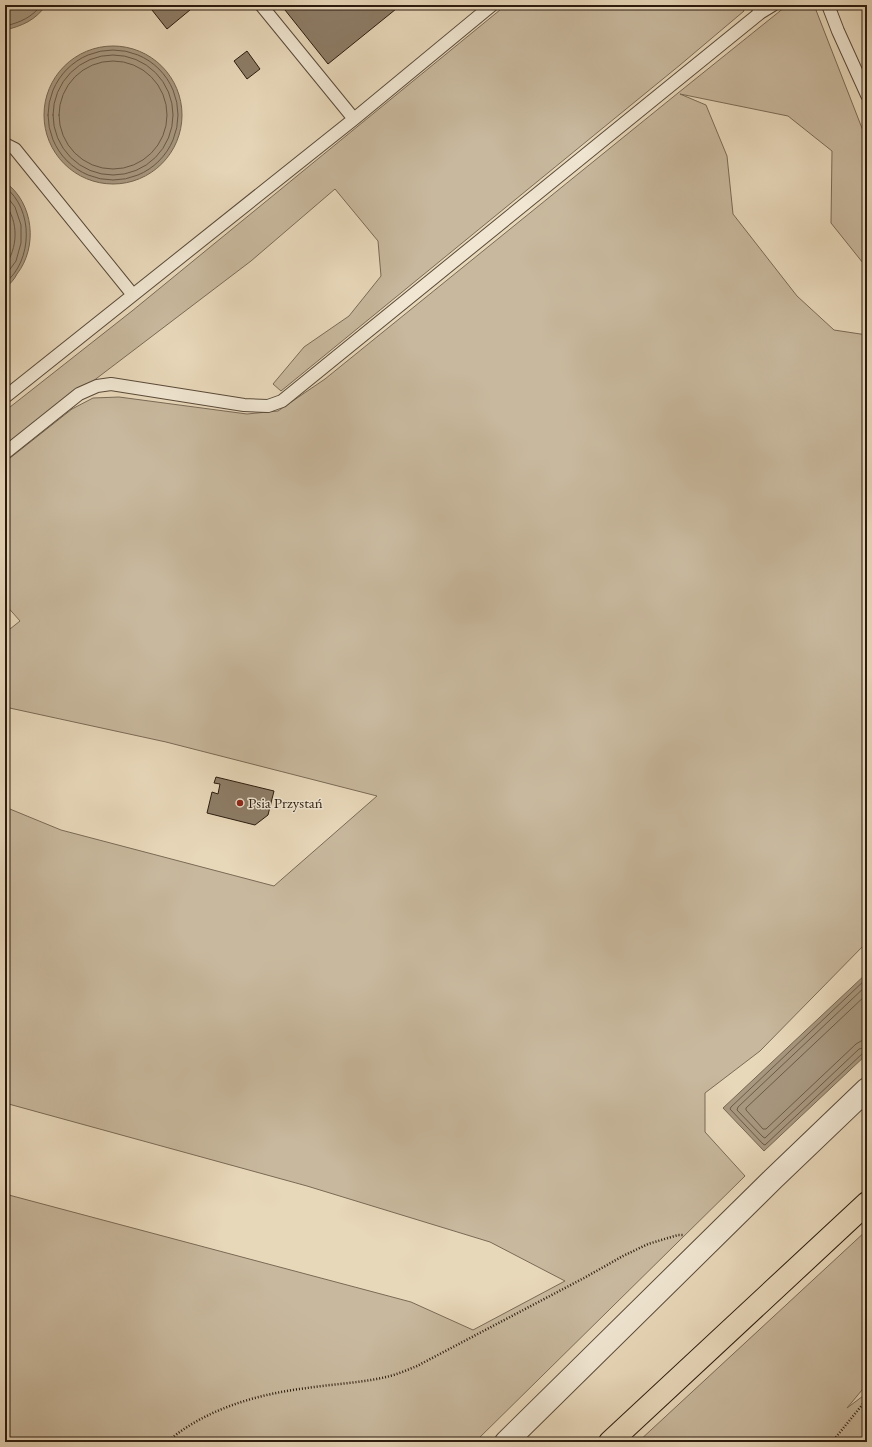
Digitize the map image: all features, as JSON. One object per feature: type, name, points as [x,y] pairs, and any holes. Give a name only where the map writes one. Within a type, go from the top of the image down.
[{"type":"main road","points":[[610,1442],[867,1203]]},
{"type":"street","points":[[506,1442],[867,1089]]},
{"type":"lane","points":[[261,5],[354,119]]},
{"type":"lane","points":[[5,397],[354,119],[492,5]]},
{"type":"lane","points":[[5,453],[79,394],[98,386],[111,384],[244,405],[268,406],[282,401],[759,9],[773,5]]},
{"type":"lane","points":[[828,5],[867,96]]},
{"type":"lane","points":[[5,144],[15,149],[133,295]]},
{"type":"path","points":[[167,1442],[186,1427],[210,1413],[255,1398],[306,1388],[388,1377],[417,1366],[584,1278],[622,1256],[648,1244],[678,1235],[719,1233]]},
{"type":"path","points":[[832,1442],[867,1399]]},
{"type":"shaded area","points":[[506,5],[741,5],[744,11],[281,391],[273,384],[304,347],[349,316],[381,276],[378,241],[335,189],[251,261],[5,448],[5,411],[132,311]]},
{"type":"shaded area","points":[[814,5],[867,141],[867,280],[863,263],[831,223],[832,151],[788,116],[680,94],[706,105],[727,156],[733,214],[797,296],[834,330],[867,335],[867,942],[760,1051],[705,1093],[705,1132],[745,1176],[475,1442],[5,1442],[5,1194],[411,1302],[473,1330],[565,1281],[490,1242],[307,1186],[5,1103],[5,807],[61,830],[274,886],[377,796],[166,742],[5,707],[5,633],[20,621],[5,604],[5,462],[72,409],[93,398],[119,397],[247,414],[278,411],[325,379],[785,7]]},
{"type":"shaded area","points":[[867,1230],[867,1384],[847,1408],[867,1393],[867,1442],[638,1442]]},
{"type":"water","points":[[5,5],[46,5],[38,15],[28,22],[5,30]]},
{"type":"water","points":[[113,46],[133,49],[145,54],[162,66],[174,83],[179,95],[182,115],[179,135],[174,147],[162,164],[145,176],[133,181],[113,184],[93,181],[81,176],[64,164],[52,147],[47,135],[44,115],[47,95],[52,83],[64,66],[81,54],[93,49]]},
{"type":"water","points":[[5,182],[15,191],[22,201],[30,226],[30,239],[24,263],[13,280],[5,288]]},
{"type":"water","points":[[867,973],[867,1054],[764,1151],[723,1108]]},
{"type":"building","points":[[148,5],[196,5],[167,29]]},
{"type":"building","points":[[281,5],[401,5],[328,64]]},
{"type":"building","points":[[247,51],[260,69],[247,79],[234,61]]},
{"type":"building","name":"Psia Przystań","points":[[216,777],[274,791],[268,815],[255,825],[207,813],[212,792],[218,794],[220,784],[214,783]]},
{"type":"place","name":"Psia Przystań","points":[[240,803]]}]
